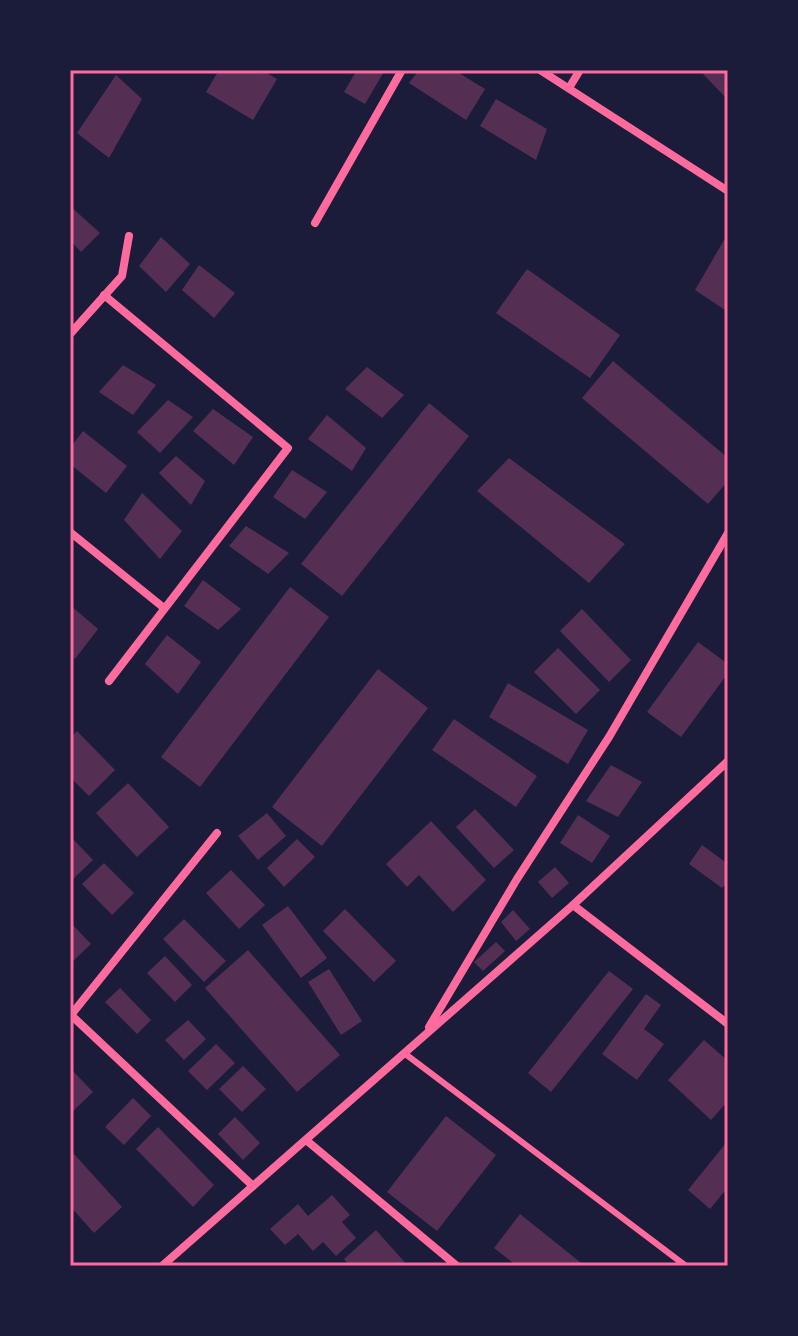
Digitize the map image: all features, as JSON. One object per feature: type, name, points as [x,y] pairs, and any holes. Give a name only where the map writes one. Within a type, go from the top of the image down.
[{"type":"street","points":[[315,223],[402,70]]},
{"type":"street","points":[[540,70],[728,191]]},
{"type":"street","points":[[569,88],[580,70]]},
{"type":"street","points":[[70,334],[122,276],[129,236]]},
{"type":"street","points":[[104,295],[288,448],[109,681]]},
{"type":"street","points":[[70,532],[164,608]]},
{"type":"street","points":[[425,1035],[517,879],[609,737],[728,533]]},
{"type":"street","points":[[162,1266],[573,905],[728,761]]},
{"type":"street","points":[[217,833],[70,1014],[253,1186]]},
{"type":"street","points":[[573,905],[728,1024]]},
{"type":"street","points":[[306,1140],[457,1266]]},
{"type":"lane","points":[[404,1053],[686,1266]]},
{"type":"building","points":[[219,70],[262,70],[277,79],[253,120],[206,92]]},
{"type":"building","points":[[357,70],[385,70],[365,104],[344,92]]},
{"type":"building","points":[[419,70],[454,70],[485,89],[466,120],[409,83]]},
{"type":"building","points":[[708,70],[728,70],[728,100],[703,74]]},
{"type":"building","points":[[116,75],[142,99],[109,158],[77,133]]},
{"type":"building","points":[[496,99],[547,129],[536,160],[480,126]]},
{"type":"building","points":[[70,206],[100,233],[81,252],[70,240]]},
{"type":"building","points":[[161,237],[190,264],[166,292],[139,266]]},
{"type":"building","points":[[724,240],[728,243],[728,312],[695,290]]},
{"type":"building","points":[[199,265],[235,293],[214,318],[182,290]]},
{"type":"building","points":[[527,269],[620,335],[590,378],[496,313]]},
{"type":"building","points":[[613,361],[728,458],[728,481],[708,504],[582,398]]},
{"type":"building","points":[[123,365],[156,385],[133,415],[99,392]]},
{"type":"building","points":[[367,367],[404,395],[382,418],[345,389]]},
{"type":"building","points":[[168,400],[193,417],[160,453],[137,432]]},
{"type":"building","points":[[429,403],[469,436],[342,596],[301,564]]},
{"type":"building","points":[[213,409],[253,437],[234,465],[193,431]]},
{"type":"building","points":[[327,415],[366,448],[352,471],[308,439]]},
{"type":"building","points":[[83,431],[127,466],[106,493],[70,464],[70,448]]},
{"type":"building","points":[[176,456],[205,481],[191,505],[159,473]]},
{"type":"building","points":[[509,458],[625,544],[589,583],[477,491]]},
{"type":"building","points":[[292,470],[327,492],[305,519],[273,497]]},
{"type":"building","points":[[142,493],[182,531],[160,559],[124,520]]},
{"type":"building","points":[[246,526],[289,553],[268,574],[229,546]]},
{"type":"building","points":[[203,580],[241,609],[218,630],[184,606]]},
{"type":"building","points":[[290,587],[329,617],[200,787],[161,757]]},
{"type":"building","points":[[70,605],[98,629],[75,659],[70,654]]},
{"type":"building","points":[[582,609],[631,660],[609,682],[560,631]]},
{"type":"building","points":[[167,635],[201,662],[178,694],[145,664]]},
{"type":"building","points":[[698,642],[728,664],[728,673],[681,737],[647,712]]},
{"type":"building","points":[[558,648],[600,690],[576,714],[534,672]]},
{"type":"building","points":[[378,669],[428,708],[322,846],[272,807]]},
{"type":"building","points":[[508,683],[588,730],[568,764],[489,717]]},
{"type":"building","points":[[454,719],[537,776],[516,807],[432,750]]},
{"type":"building","points":[[77,731],[115,770],[89,796],[70,777],[70,738]]},
{"type":"building","points":[[611,765],[642,782],[618,817],[586,801]]},
{"type":"building","points":[[128,783],[169,827],[137,857],[96,813]]},
{"type":"building","points":[[475,809],[514,850],[494,868],[456,827]]},
{"type":"building","points":[[267,813],[286,836],[258,860],[238,836]]},
{"type":"building","points":[[578,815],[610,836],[592,863],[560,843]]},
{"type":"building","points":[[431,821],[486,880],[453,912],[419,875],[407,887],[386,864]]},
{"type":"building","points":[[72,838],[93,860],[70,882],[70,840]]},
{"type":"building","points":[[297,839],[315,857],[284,887],[267,868]]},
{"type":"building","points":[[702,845],[728,864],[728,881],[722,888],[689,864]]},
{"type":"building","points":[[104,863],[134,893],[112,915],[82,884]]},
{"type":"building","points":[[555,867],[569,883],[552,898],[538,882]]},
{"type":"building","points":[[231,870],[265,905],[239,929],[206,893]]},
{"type":"building","points":[[288,906],[327,958],[301,978],[262,925]]},
{"type":"building","points":[[345,909],[396,961],[374,982],[323,931]]},
{"type":"building","points":[[513,910],[530,929],[516,941],[501,922]]},
{"type":"building","points":[[184,919],[226,961],[204,982],[163,939]]},
{"type":"building","points":[[70,922],[91,944],[70,964]]},
{"type":"building","points":[[496,942],[505,951],[483,971],[474,962]]},
{"type":"building","points":[[248,950],[340,1055],[297,1092],[205,988]]},
{"type":"building","points":[[165,956],[192,985],[175,1002],[147,973]]},
{"type":"building","points":[[329,969],[362,1021],[341,1035],[308,982]]},
{"type":"building","points":[[609,971],[633,989],[551,1092],[528,1073]]},
{"type":"building","points":[[120,988],[151,1020],[137,1034],[105,1002]]},
{"type":"building","points":[[646,994],[661,1005],[644,1029],[664,1044],[637,1080],[602,1054]]},
{"type":"building","points":[[188,1020],[206,1039],[184,1060],[165,1040]]},
{"type":"building","points":[[704,1040],[728,1061],[728,1101],[711,1120],[668,1080]]},
{"type":"building","points":[[216,1044],[235,1063],[207,1090],[188,1071]]},
{"type":"building","points":[[243,1066],[266,1089],[242,1112],[219,1089]]},
{"type":"building","points":[[70,1068],[93,1092],[70,1114]]},
{"type":"building","points":[[133,1098],[151,1116],[124,1145],[105,1127]]},
{"type":"building","points":[[446,1116],[496,1155],[437,1231],[387,1192]]},
{"type":"building","points":[[235,1117],[260,1143],[243,1160],[218,1134]]},
{"type":"building","points":[[158,1127],[214,1185],[193,1207],[136,1149]]},
{"type":"building","points":[[726,1143],[728,1187],[710,1209],[688,1190]]},
{"type":"building","points":[[74,1154],[122,1207],[94,1233],[70,1206],[70,1158]]},
{"type":"building","points":[[332,1195],[350,1215],[342,1222],[356,1238],[336,1256],[323,1242],[313,1251],[298,1234],[285,1245],[270,1229],[298,1204],[308,1216]]},
{"type":"building","points":[[520,1214],[585,1266],[517,1266],[494,1248]]},
{"type":"building","points":[[376,1230],[408,1266],[350,1266],[344,1259]]}]
